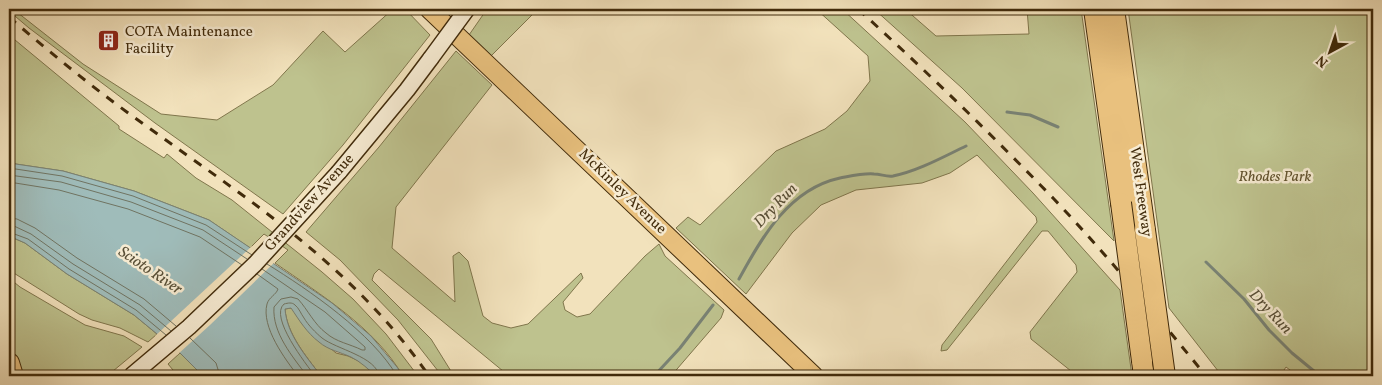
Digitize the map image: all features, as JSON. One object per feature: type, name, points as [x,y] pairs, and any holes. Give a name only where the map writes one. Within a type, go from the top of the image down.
[{"type":"highway","name":"West Freeway","points":[[1094,9],[1143,369]]},
{"type":"highway","name":"West Freeway","points":[[1114,9],[1165,376]]},
{"type":"highway","points":[[9,363],[13,376]]},
{"type":"main road","name":"McKinley Avenue","points":[[429,9],[814,376]]},
{"type":"main road","name":"Grandview Avenue","points":[[131,376],[189,327],[255,264],[339,172],[407,90],[467,9]]},
{"type":"green space","points":[[9,9],[13,9],[83,64],[161,114],[217,120],[273,85],[323,31],[345,52],[393,9],[405,9],[430,35],[343,145],[283,214],[155,123],[29,28]]},
{"type":"green space","points":[[487,9],[538,9],[491,56],[469,35]]},
{"type":"green space","points":[[816,9],[842,9],[965,122],[1033,193],[1120,290],[1132,376],[1071,376],[1071,371],[1031,339],[1030,332],[1077,272],[1076,265],[1048,231],[1042,231],[947,350],[941,351],[942,345],[1037,222],[1036,217],[977,155],[950,173],[922,183],[856,190],[821,205],[792,233],[746,294],[676,228],[688,217],[700,225],[776,151],[825,129],[847,111],[870,81],[868,56]]},
{"type":"green space","points":[[874,9],[905,9],[936,36],[1029,34],[1027,9],[1081,9],[1114,241],[962,88]]},
{"type":"green space","name":"Rhodes Park","points":[[1128,9],[1373,9],[1373,376],[1298,376],[1286,367],[1280,376],[1222,376],[1169,308]]},
{"type":"green space","points":[[9,35],[119,126],[119,129],[164,158],[167,154],[196,178],[232,200],[322,272],[353,299],[386,334],[418,376],[403,376],[391,358],[362,327],[328,300],[275,263],[288,250],[264,234],[250,248],[209,220],[134,191],[63,171],[9,163]]},
{"type":"green space","points":[[456,51],[492,85],[396,207],[392,248],[455,302],[453,256],[459,252],[468,261],[483,316],[492,323],[511,328],[528,324],[581,273],[583,278],[563,302],[565,310],[577,317],[590,314],[645,256],[659,244],[665,256],[724,310],[721,318],[671,376],[509,376],[379,269],[374,274],[372,280],[431,339],[454,376],[442,376],[398,320],[340,260],[306,232],[379,147]]},
{"type":"green space","points":[[9,236],[25,243],[67,274],[134,315],[157,334],[148,342],[120,328],[92,320],[79,314],[9,270]]},
{"type":"green space","points":[[9,278],[20,287],[85,325],[124,336],[142,347],[107,376],[20,376],[9,347]]},
{"type":"green space","points":[[292,308],[302,324],[336,353],[361,362],[376,376],[321,376],[309,361],[289,327],[285,309]]},
{"type":"green space","points":[[180,353],[203,376],[178,376],[168,364]]},
{"type":"water","name":"Scioto River","points":[[9,163],[63,171],[134,191],[209,220],[332,303],[371,336],[403,376],[376,376],[355,359],[326,347],[311,335],[291,308],[285,309],[289,328],[298,345],[321,376],[203,376],[180,353],[134,315],[67,274],[25,243],[9,236]]},
{"type":"pier","points":[[252,246],[276,261],[210,325],[177,355],[155,336]]},
{"type":"waterway","name":"Dry Run","points":[[1007,112],[1030,115],[1058,127]]},
{"type":"waterway","name":"Dry Run","points":[[739,279],[768,231],[779,217],[806,193],[822,184],[840,178],[866,174],[890,176],[902,174],[966,146]]},
{"type":"waterway","name":"Dry Run","points":[[1206,262],[1244,299],[1269,330],[1292,353],[1320,376]]},
{"type":"waterway","name":"Dry Run","points":[[654,376],[680,348],[713,305]]},
{"type":"railway","points":[[858,9],[957,102],[1053,198],[1150,308],[1206,376]]},
{"type":"railway","points":[[9,17],[110,100],[223,181],[298,238],[367,301],[399,337],[429,376]]},
{"type":"place","name":"COTA Maintenance Facility","points":[[109,41]]}]
